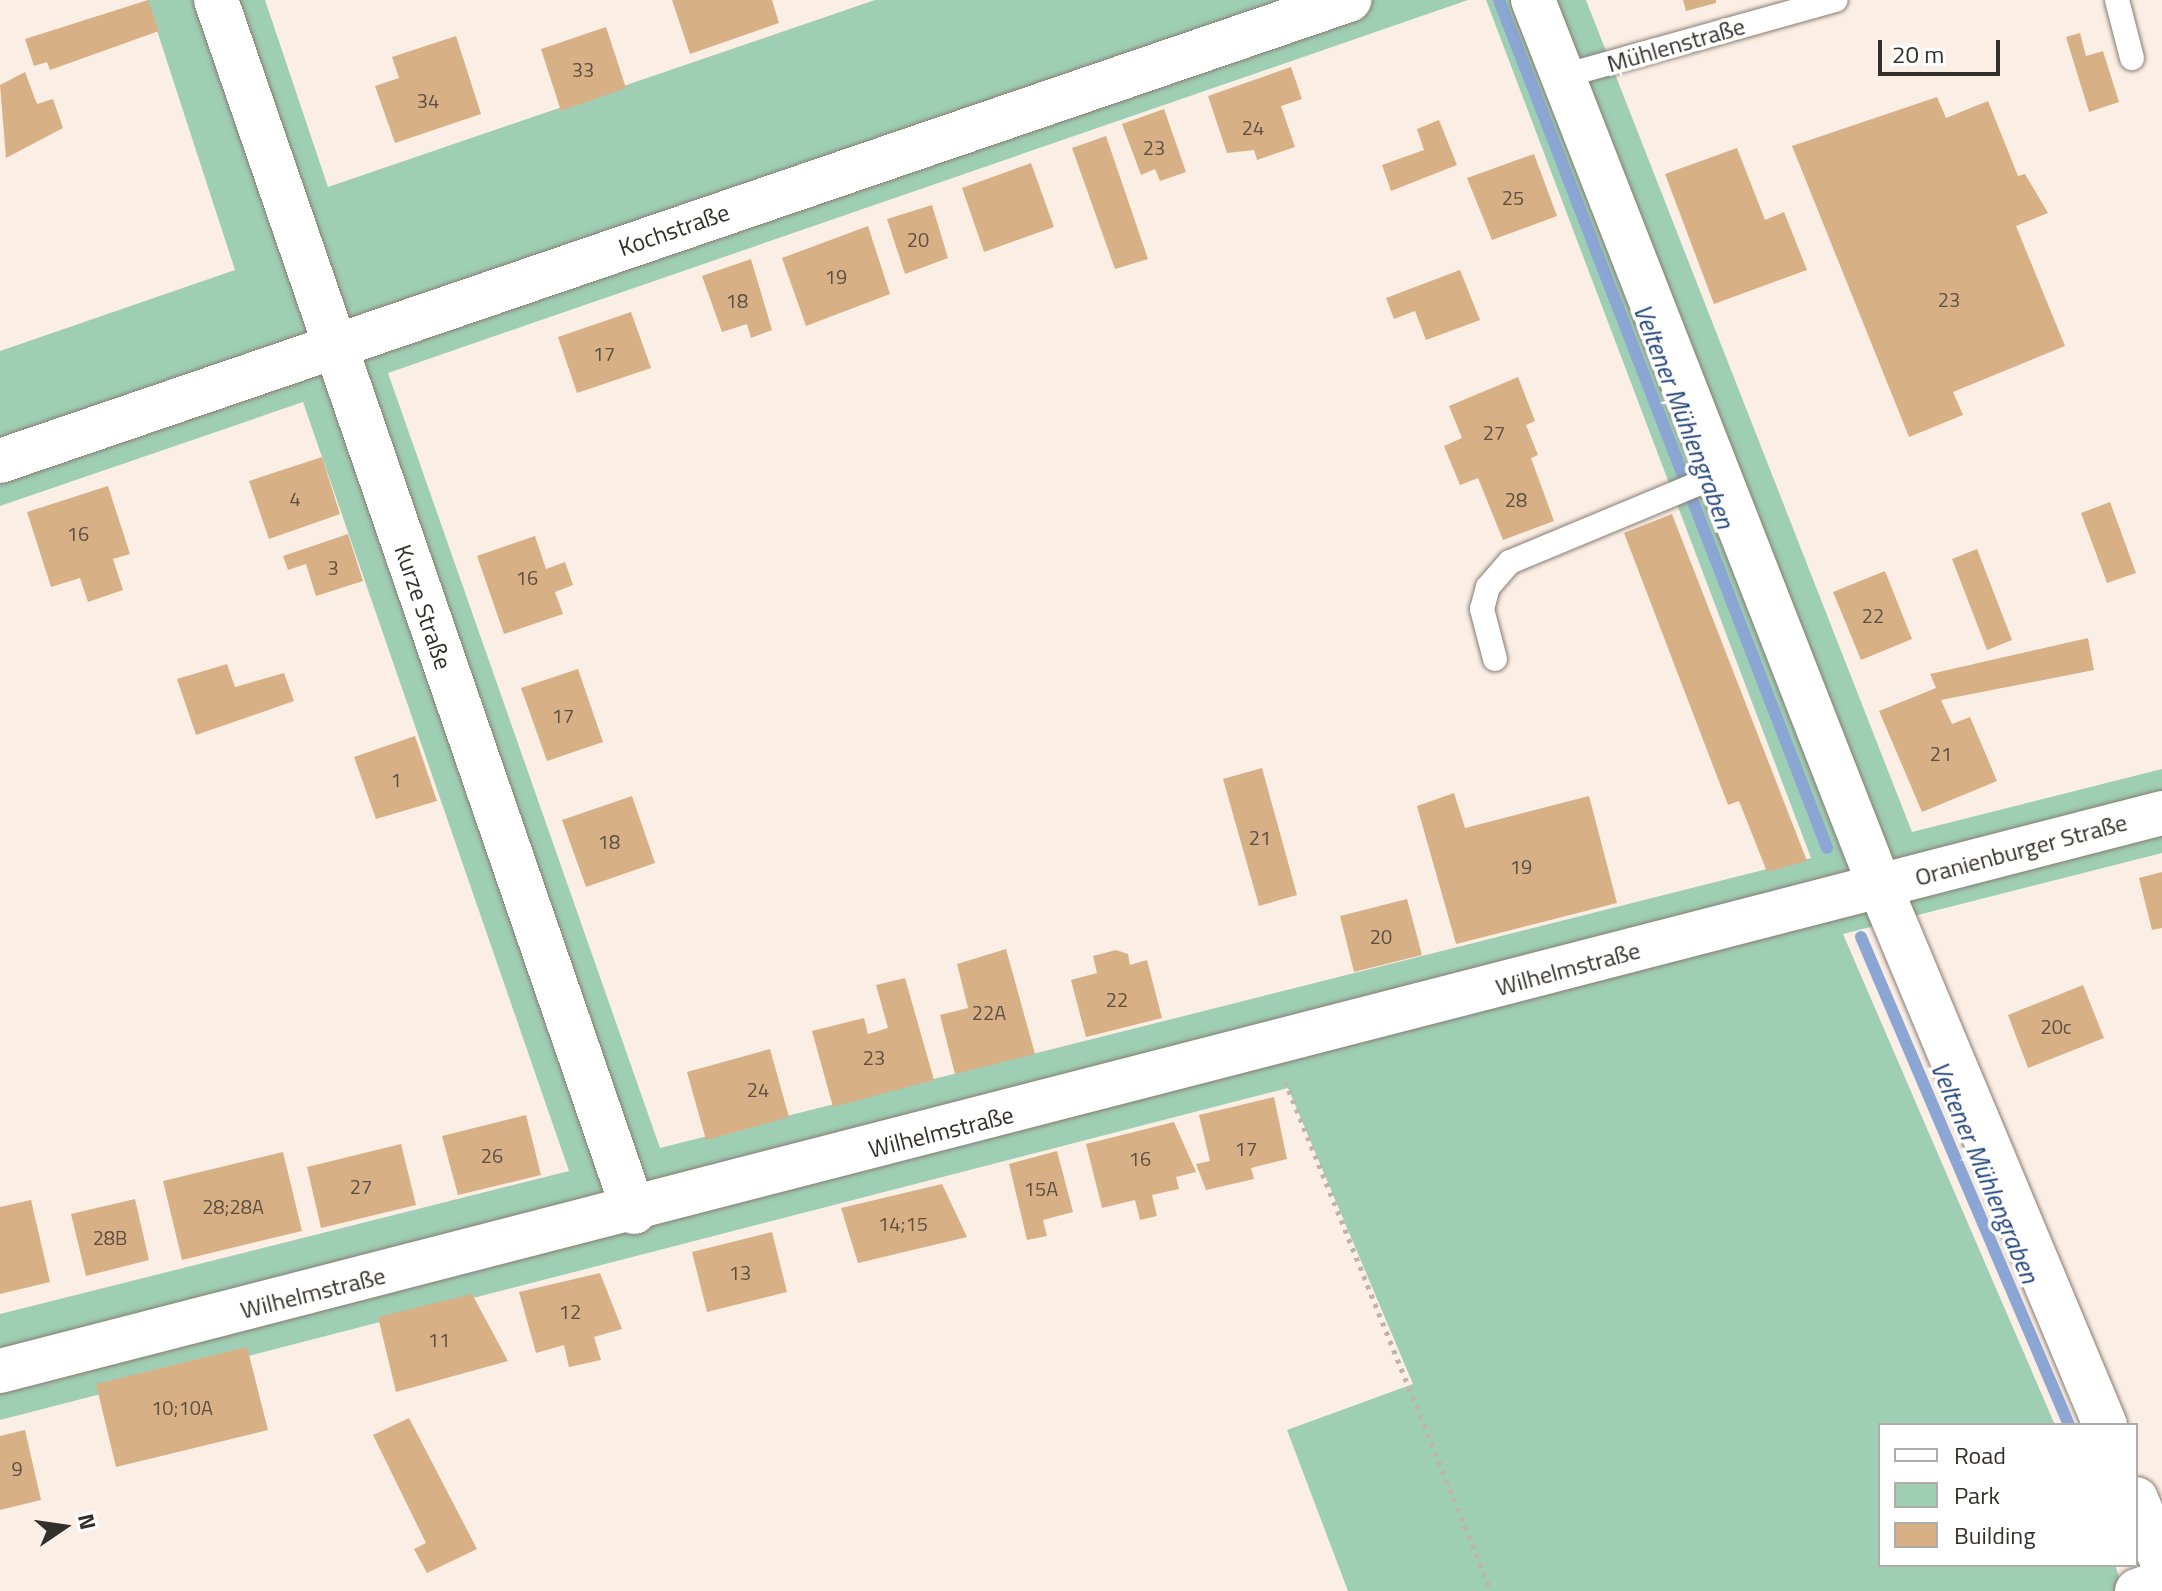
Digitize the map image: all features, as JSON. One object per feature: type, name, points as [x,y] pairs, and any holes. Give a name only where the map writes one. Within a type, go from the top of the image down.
[{"type":"street","name":"Kurze Straße","points":[[216,0],[333,347],[634,1212]]},
{"type":"street","name":"Kochstraße","points":[[0,461],[1349,0]]},
{"type":"street","points":[[1533,0],[1563,76],[1699,482],[1880,887],[2104,1423]]},
{"type":"street","name":"Oranienburger Straße","points":[[1880,887],[2162,813]]},
{"type":"street","name":"Wilhelmstraße","points":[[0,1371],[634,1212],[1880,887]]},
{"type":"street","points":[[2138,1504],[2162,1561]]},
{"type":"street","points":[[2137,1591],[2162,1582]]},
{"type":"lane","name":"Mühlenstraße","points":[[1563,76],[1836,0]]},
{"type":"lane","points":[[2117,0],[2132,58]]},
{"type":"lane","points":[[1495,659],[1482,609],[1488,587],[1510,562],[1699,482]]},
{"type":"path","points":[[1271,1047],[1491,1591]]},
{"type":"green space","points":[[147,0],[265,0],[328,187],[875,0],[1468,0],[388,373],[660,1148],[1811,858],[1486,0],[1586,0],[1912,832],[2162,769],[2162,853],[1843,934],[2054,1423],[1878,1423],[1878,1567],[2116,1567],[2124,1591],[1348,1591],[1287,1430],[1413,1384],[1288,1088],[0,1420],[0,1314],[569,1171],[303,402],[0,506],[0,351],[235,270]]},
{"type":"building","points":[[148,0],[159,31],[50,70],[47,62],[34,66],[25,39]]},
{"type":"building","points":[[672,0],[772,0],[779,23],[690,54]]},
{"type":"building","points":[[1683,0],[1716,0],[1716,3],[1686,11]]},
{"type":"building","points":[[606,27],[626,88],[561,111],[541,49]]},
{"type":"building","points":[[2080,33],[2086,56],[2103,51],[2119,102],[2089,112],[2066,37]]},
{"type":"building","points":[[456,36],[481,114],[395,143],[375,86],[399,78],[392,57]]},
{"type":"building","points":[[1291,67],[1302,99],[1281,106],[1295,147],[1257,160],[1254,150],[1227,153],[1208,96]]},
{"type":"building","points":[[25,72],[37,104],[53,99],[63,128],[6,158],[0,85]]},
{"type":"building","points":[[1937,97],[1946,118],[1988,101],[2018,176],[2025,174],[2048,213],[2016,226],[2065,346],[1953,392],[1963,415],[1909,437],[1792,146]]},
{"type":"building","points":[[1164,109],[1186,172],[1160,181],[1155,169],[1141,175],[1122,124]]},
{"type":"building","points":[[1439,120],[1457,165],[1391,191],[1382,165],[1424,150],[1417,129]]},
{"type":"building","points":[[1106,136],[1148,259],[1115,269],[1072,148]]},
{"type":"building","points":[[1737,148],[1765,220],[1784,212],[1807,270],[1714,304],[1665,174]]},
{"type":"building","points":[[1534,154],[1557,216],[1492,240],[1467,178]]},
{"type":"building","points":[[1031,163],[1054,227],[984,252],[962,188]]},
{"type":"building","points":[[932,205],[948,258],[905,274],[887,219]]},
{"type":"building","points":[[868,226],[890,294],[806,326],[782,258]]},
{"type":"building","points":[[751,259],[772,330],[751,338],[747,324],[722,332],[702,276]]},
{"type":"building","points":[[1460,270],[1480,320],[1426,340],[1415,311],[1394,319],[1386,298]]},
{"type":"building","points":[[631,312],[651,368],[577,393],[558,337]]},
{"type":"building","points":[[1518,377],[1535,421],[1526,425],[1538,455],[1531,458],[1554,521],[1503,540],[1478,478],[1460,485],[1444,446],[1462,438],[1449,406]]},
{"type":"building","points":[[322,457],[340,514],[269,539],[249,481]]},
{"type":"building","points":[[108,486],[130,554],[113,559],[123,590],[88,602],[80,578],[51,587],[27,512]]},
{"type":"building","points":[[2110,502],[2136,573],[2107,583],[2081,513]]},
{"type":"building","points":[[1672,514],[1807,861],[1767,872],[1739,801],[1728,805],[1624,533]]},
{"type":"building","points":[[348,534],[363,581],[316,596],[306,564],[288,570],[283,556]]},
{"type":"building","points":[[535,536],[546,569],[565,562],[573,585],[555,592],[563,614],[504,634],[477,556]]},
{"type":"building","points":[[1977,549],[2012,640],[1987,650],[1952,559]]},
{"type":"building","points":[[1885,571],[1912,639],[1861,660],[1833,592]]},
{"type":"building","points":[[2088,638],[2094,670],[1941,700],[1952,724],[1970,717],[1997,781],[1922,812],[1879,711],[1936,688],[1930,674]]},
{"type":"building","points":[[227,664],[235,687],[284,673],[294,701],[196,735],[177,679]]},
{"type":"building","points":[[578,669],[603,742],[547,761],[521,688]]},
{"type":"building","points":[[415,736],[437,801],[376,819],[354,757]]},
{"type":"building","points":[[1262,768],[1297,895],[1259,906],[1223,779]]},
{"type":"building","points":[[1454,793],[1465,828],[1589,796],[1617,903],[1456,944],[1417,806]]},
{"type":"building","points":[[632,796],[655,863],[586,887],[562,820]]},
{"type":"building","points":[[2162,872],[2162,928],[2152,930],[2139,878]]},
{"type":"building","points":[[1407,899],[1422,955],[1354,972],[1340,916]]},
{"type":"building","points":[[1006,949],[1035,1054],[955,1074],[940,1015],[968,1008],[957,964]]},
{"type":"building","points":[[1116,950],[1128,954],[1130,965],[1147,960],[1162,1018],[1086,1037],[1071,980],[1097,973],[1093,956]]},
{"type":"building","points":[[905,978],[934,1080],[833,1107],[812,1031],[864,1018],[868,1034],[888,1028],[876,985]]},
{"type":"building","points":[[2083,985],[2104,1038],[2028,1068],[2008,1015]]},
{"type":"building","points":[[770,1049],[789,1117],[706,1140],[687,1072]]},
{"type":"building","points":[[1274,1097],[1287,1159],[1251,1168],[1254,1179],[1206,1190],[1196,1164],[1210,1161],[1199,1115]]},
{"type":"building","points":[[526,1115],[541,1175],[458,1195],[442,1136]]},
{"type":"building","points":[[1174,1122],[1196,1172],[1176,1177],[1179,1189],[1152,1195],[1157,1216],[1140,1220],[1135,1200],[1102,1208],[1086,1144]]},
{"type":"building","points":[[401,1144],[416,1205],[321,1228],[307,1167]]},
{"type":"building","points":[[1057,1151],[1073,1212],[1043,1220],[1047,1236],[1027,1240],[1009,1164]]},
{"type":"building","points":[[283,1152],[302,1231],[182,1260],[163,1181]]},
{"type":"building","points":[[942,1184],[967,1237],[858,1263],[841,1208]]},
{"type":"building","points":[[135,1199],[149,1260],[86,1276],[71,1214]]},
{"type":"building","points":[[31,1200],[50,1282],[0,1294],[0,1207]]},
{"type":"building","points":[[772,1232],[787,1292],[707,1312],[692,1252]]},
{"type":"building","points":[[600,1273],[622,1329],[594,1337],[601,1360],[569,1367],[564,1345],[536,1353],[519,1292]]},
{"type":"building","points":[[472,1294],[508,1361],[396,1392],[378,1317]]},
{"type":"building","points":[[247,1347],[268,1430],[116,1467],[96,1384]]},
{"type":"building","points":[[409,1418],[477,1549],[427,1573],[414,1549],[426,1543],[373,1435]]},
{"type":"building","points":[[25,1430],[41,1500],[0,1510],[0,1436]]},
{"type":"waterway","name":"Veltener Mühlengraben","points":[[1499,0],[1827,848]]},
{"type":"waterway","name":"Veltener Mühlengraben","points":[[1861,937],[2068,1423]]}]
